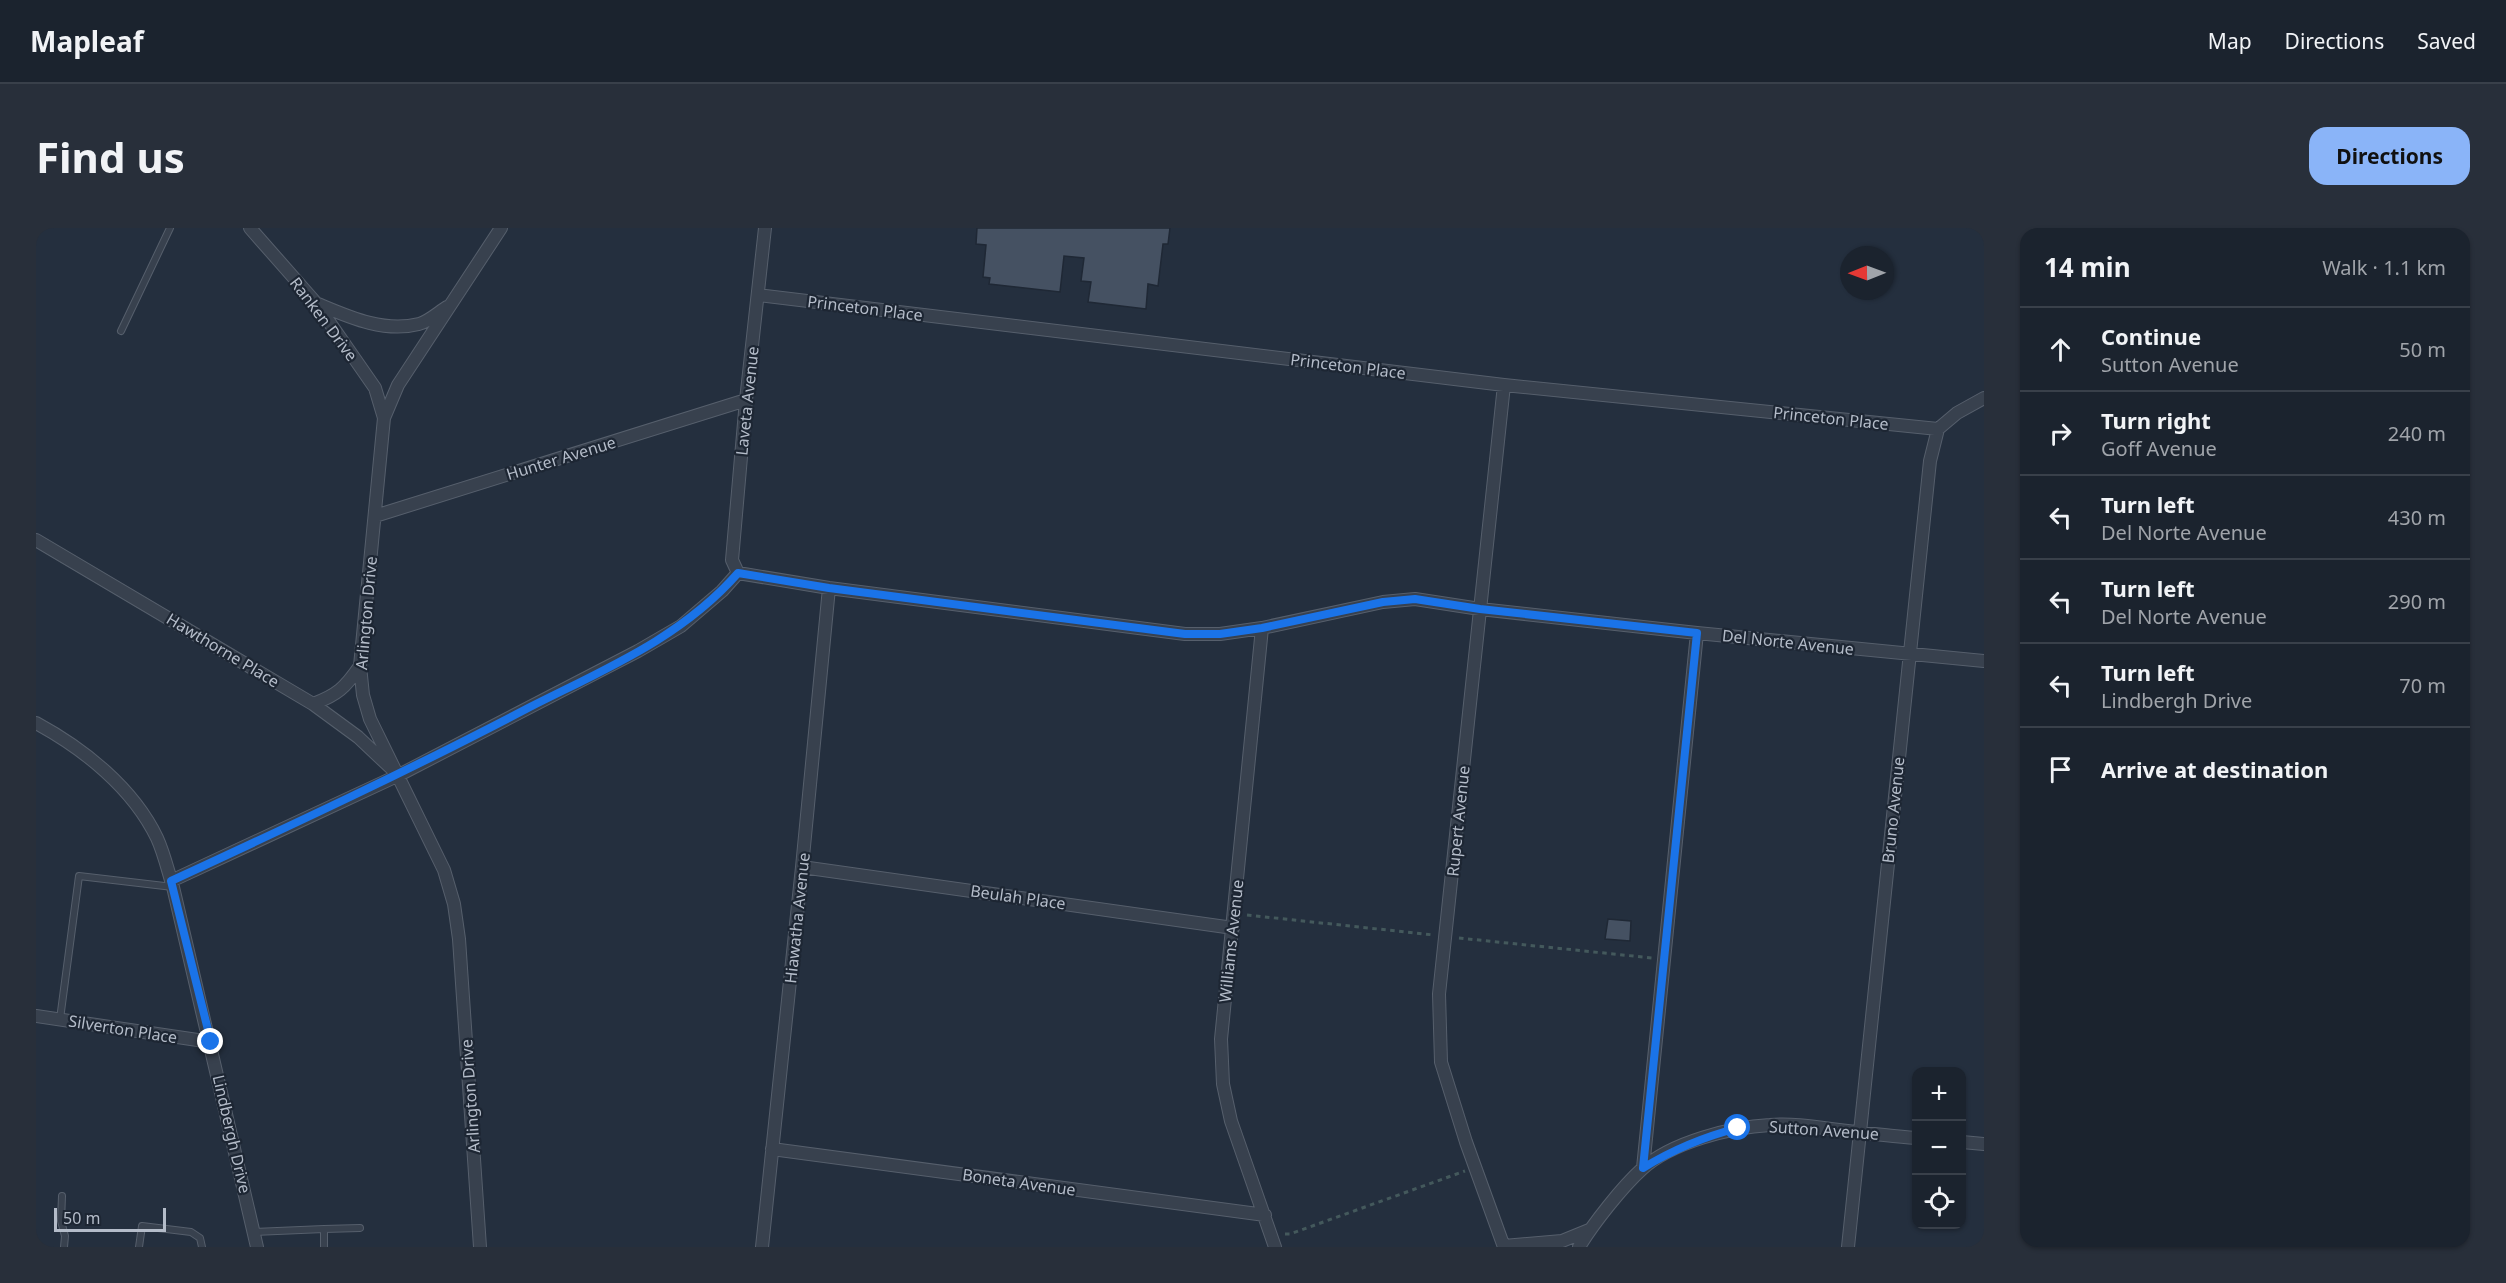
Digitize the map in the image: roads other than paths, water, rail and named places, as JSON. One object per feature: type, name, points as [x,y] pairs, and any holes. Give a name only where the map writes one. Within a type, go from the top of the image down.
[{"type":"street","name":"Ranken Drive","points":[[250,228],[316,303],[375,388],[384,418]]},
{"type":"street","name":"Arlington Drive","points":[[480,1247],[459,939],[454,904],[444,870],[370,719],[363,695],[360,666],[384,418],[398,385],[501,228]]},
{"type":"street","name":"Laveta Avenue","points":[[738,573],[732,561],[746,400],[765,228]]},
{"type":"street","name":"Princeton Place","points":[[758,295],[1504,385],[1938,429]]},
{"type":"street","name":"Arlington Drive","points":[[316,303],[352,318],[390,327],[421,324],[453,303]]},
{"type":"street","name":"Rupert Avenue","points":[[1504,385],[1439,994],[1441,1062],[1504,1246]]},
{"type":"street","points":[[1938,429],[1957,412],[1984,398]]},
{"type":"street","name":"Hunter Avenue","points":[[375,516],[746,400]]},
{"type":"street","name":"Bruno Avenue","points":[[1848,1247],[1930,460],[1938,429]]},
{"type":"street","name":"Hawthorne Place","points":[[36,540],[313,704],[358,737],[399,775]]},
{"type":"street","points":[[172,884],[399,775],[638,651],[673,631],[722,591],[738,573]]},
{"type":"street","name":"Del Norte Avenue","points":[[738,573],[829,588],[1185,634],[1220,634],[1262,628],[1383,602],[1415,599],[1480,609],[1984,662]]},
{"type":"street","name":"Hiawatha Avenue","points":[[762,1247],[829,588]]},
{"type":"street","name":"Williams Avenue","points":[[1262,628],[1221,1038],[1223,1084],[1231,1120],[1275,1247]]},
{"type":"street","points":[[1643,1168],[1697,633]]},
{"type":"street","points":[[313,704],[332,697],[347,685],[360,666]]},
{"type":"street","name":"Lindbergh Drive","points":[[36,723],[57,734],[94,761],[120,786],[157,838],[172,884],[211,1042],[257,1247]]},
{"type":"street","name":"Beulah Place","points":[[802,867],[1233,928]]},
{"type":"street","name":"Silverton Place","points":[[36,1016],[211,1042]]},
{"type":"street","name":"Sutton Avenue","points":[[1579,1247],[1589,1230],[1643,1168],[1679,1148],[1706,1137],[1738,1128],[1771,1124],[1912,1137]]},
{"type":"street","points":[[1966,1142],[1984,1144]]},
{"type":"street","name":"Boneta Avenue","points":[[772,1149],[1265,1215]]},
{"type":"street","name":"Sutton Avenue","points":[[1504,1246],[1562,1241],[1589,1230]]},
{"type":"lane","points":[[121,331],[170,228]]},
{"type":"lane","points":[[60,1019],[79,876],[172,884]]},
{"type":"lane","points":[[62,1196],[61,1221],[65,1236],[64,1247]]},
{"type":"lane","points":[[139,1247],[142,1226],[191,1232],[200,1238],[202,1247]]},
{"type":"lane","points":[[254,1232],[360,1228]]},
{"type":"lane","points":[[324,1229],[324,1247]]}]
